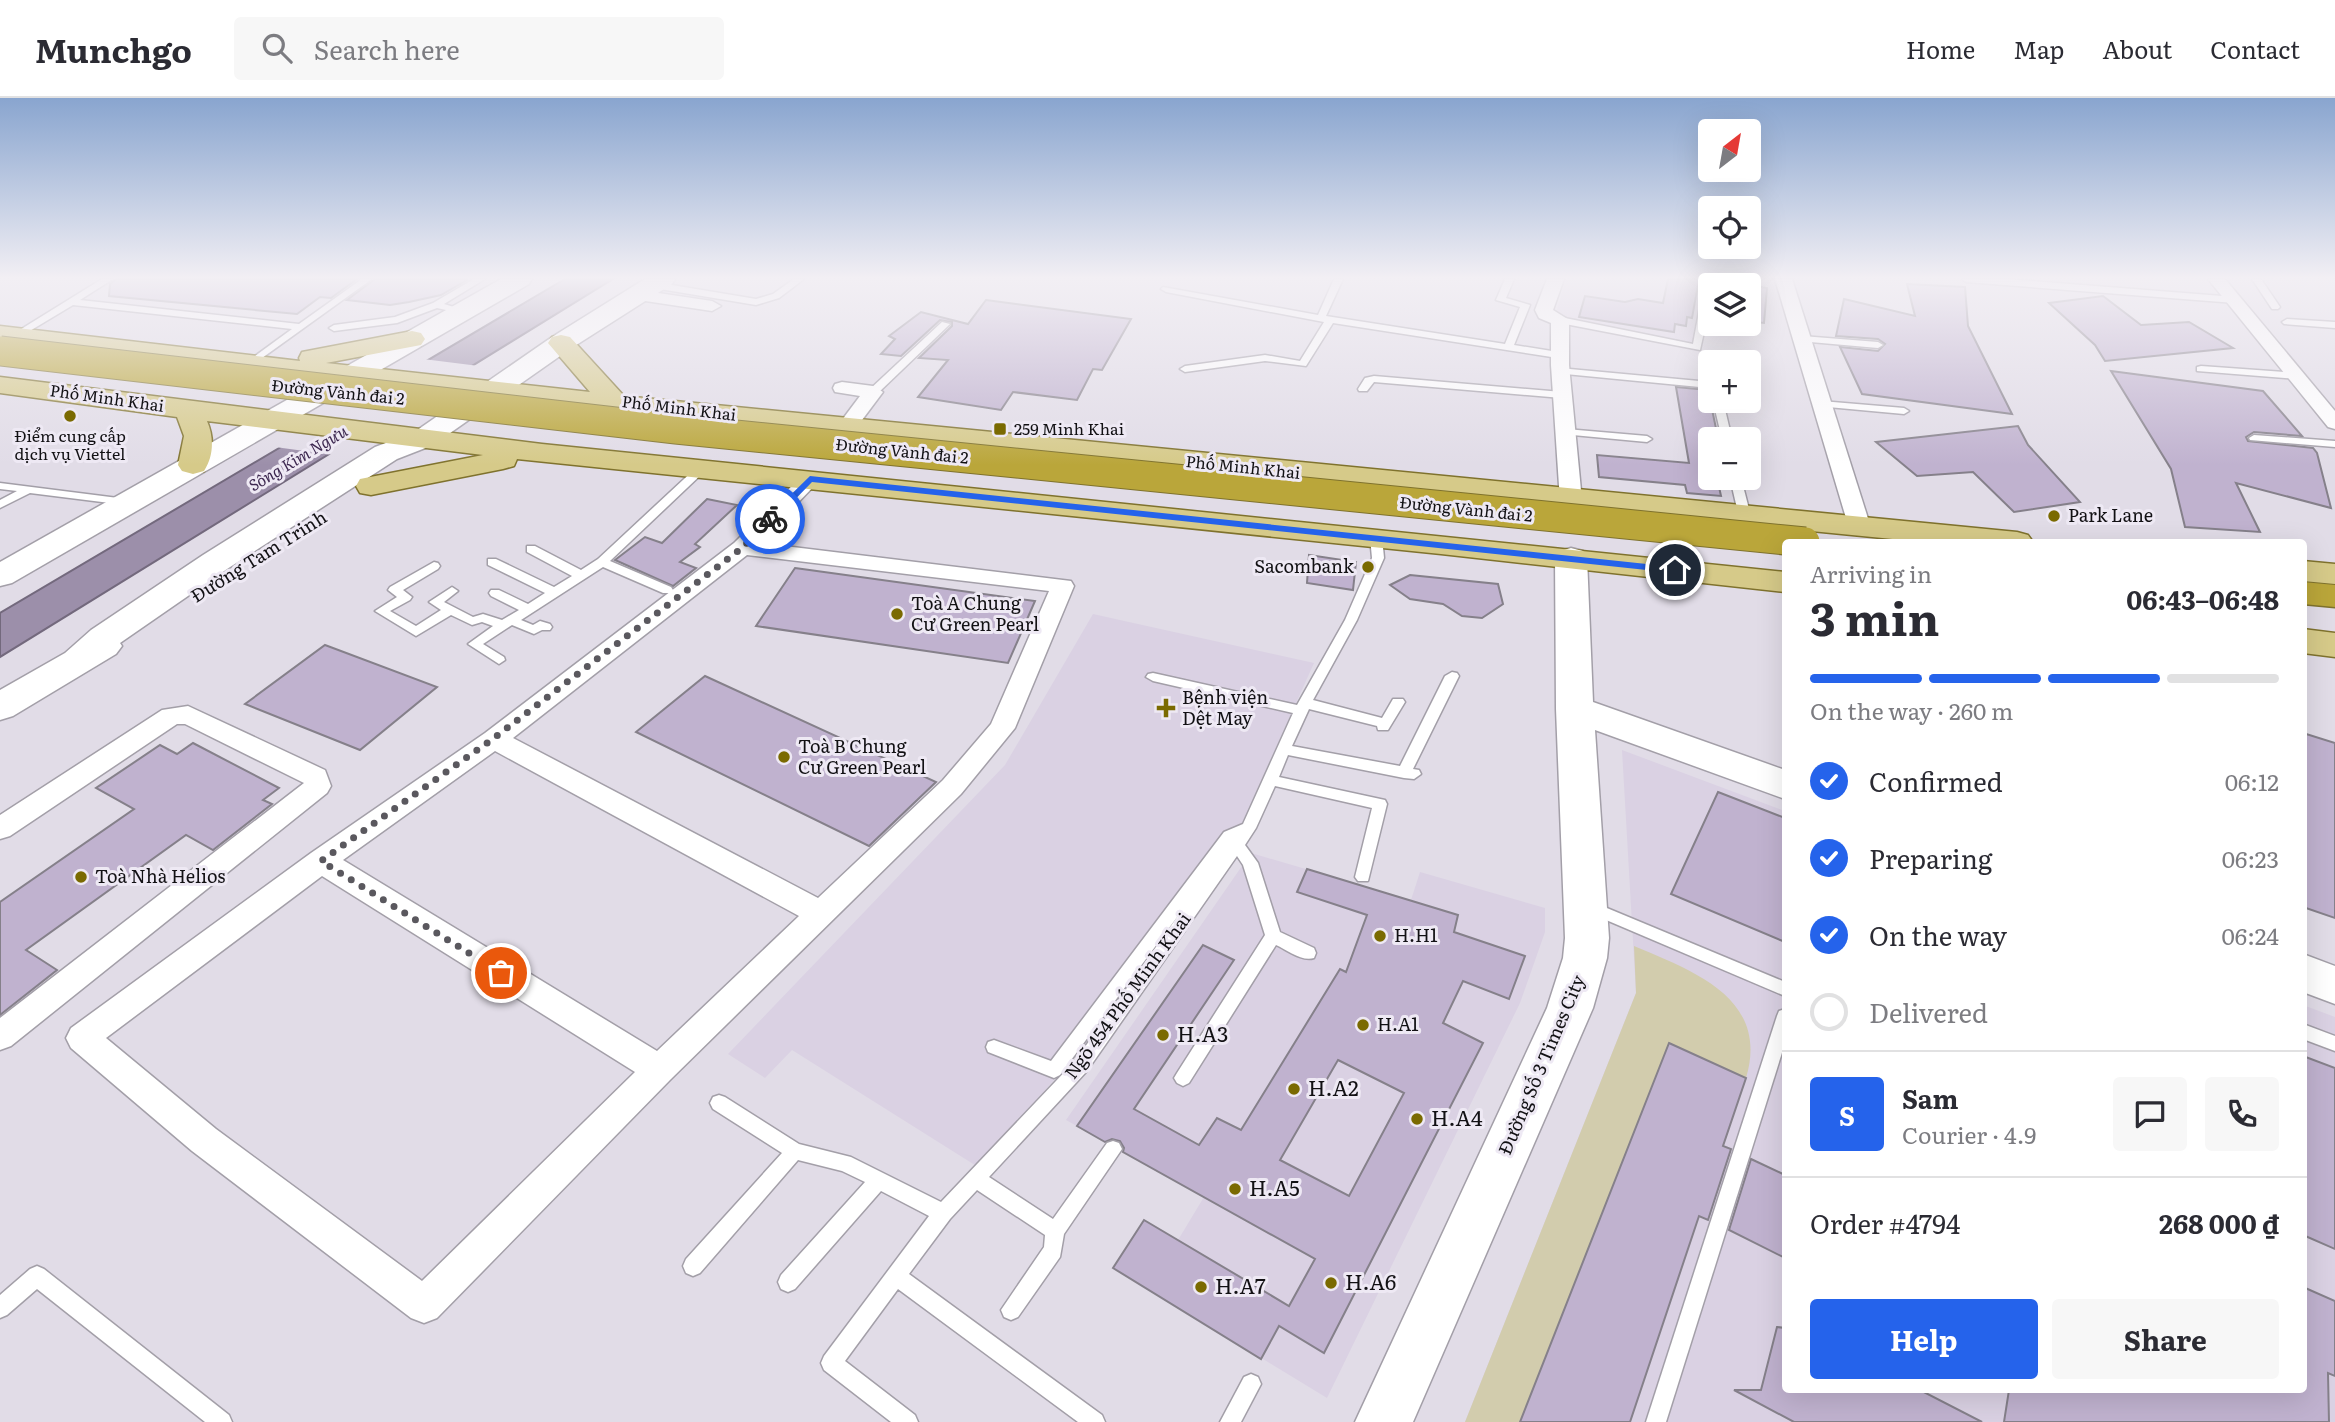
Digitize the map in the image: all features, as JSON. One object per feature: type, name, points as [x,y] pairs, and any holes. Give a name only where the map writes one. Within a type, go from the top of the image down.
[{"type":"highway","name":"Đường Vành đai 2","points":[[10,341],[275,385],[1782,540]]},
{"type":"highway","name":"Đường Vành đai 2","points":[[0,368],[1030,483],[1782,562]]},
{"type":"highway","points":[[2307,593],[2335,596]]},
{"type":"highway","points":[[2307,615],[2335,618]]},
{"type":"main road","points":[[13,341],[365,375]]},
{"type":"main road","points":[[261,364],[401,341]]},
{"type":"main road","points":[[0,576],[193,465],[283,423],[365,375],[410,341]]},
{"type":"main road","name":"Đường Tam Trinh","points":[[80,658],[103,638],[204,570],[364,467],[386,453],[423,439],[483,387],[565,341]]},
{"type":"main road","points":[[561,343],[614,401]]},
{"type":"main road","name":"Phố Minh Khai","points":[[365,375],[846,428],[1983,539]]},
{"type":"main road","name":"Phố Minh Khai","points":[[0,385],[423,439]]},
{"type":"main road","points":[[188,409],[199,436],[193,465]]},
{"type":"main road","name":"Đường Tam Trinh","points":[[0,707],[80,658],[177,607],[371,486],[418,455],[423,439]]},
{"type":"main road","points":[[423,439],[1782,582]]},
{"type":"main road","points":[[371,486],[541,453]]},
{"type":"main road","points":[[1571,500],[1571,558]]},
{"type":"main road","points":[[1708,514],[1722,575]]},
{"type":"main road","name":"Đường Số 3 Times City","points":[[1384,1422],[1570,1008],[1586,958],[1571,558]]},
{"type":"main road","points":[[2307,570],[2335,574]]},
{"type":"main road","points":[[2307,642],[2335,645]]},
{"type":"main road","points":[[1575,709],[1782,784]]},
{"type":"main road","points":[[2307,974],[2335,985]]},
{"type":"street","points":[[1560,341],[1559,363],[1571,500]]},
{"type":"street","points":[[1802,341],[1860,528]]},
{"type":"street","points":[[2268,341],[2335,423]]},
{"type":"street","points":[[842,388],[873,392],[846,428]]},
{"type":"street","points":[[742,548],[1063,586],[1002,728],[952,787],[659,1070],[424,1305],[204,1140],[82,1038],[321,861],[494,738],[742,548],[810,479]]},
{"type":"street","points":[[0,828],[176,715],[188,715],[316,777],[318,786],[0,1036]]},
{"type":"street","points":[[494,738],[820,914]]},
{"type":"street","points":[[321,861],[659,1070]]},
{"type":"lane","points":[[261,364],[286,341]]},
{"type":"lane","points":[[873,392],[927,341]]},
{"type":"lane","points":[[1185,369],[1265,358],[1303,364],[1315,341]]},
{"type":"lane","points":[[1463,341],[1508,348],[1559,363],[1698,383]]},
{"type":"lane","points":[[1508,348],[1511,341]]},
{"type":"lane","points":[[1662,341],[1697,348],[1698,341]]},
{"type":"lane","points":[[1824,341],[1878,345]]},
{"type":"lane","points":[[2200,369],[2297,376]]},
{"type":"lane","points":[[1363,389],[1368,380],[1374,379],[1562,395]]},
{"type":"lane","points":[[1821,404],[1904,411]]},
{"type":"lane","points":[[1566,432],[1647,439]]},
{"type":"lane","points":[[2254,438],[2335,444]]},
{"type":"lane","points":[[499,660],[474,644],[601,562],[702,468]]},
{"type":"lane","points":[[0,486],[128,503]]},
{"type":"lane","points":[[0,505],[28,490]]},
{"type":"lane","points":[[1738,490],[1745,517]]},
{"type":"lane","name":"Ngõ 454 Phố Minh Khai","points":[[908,1422],[831,1363],[943,1213],[1081,1066],[1249,828],[1303,707],[1351,620],[1378,558],[1376,537]]},
{"type":"lane","points":[[531,549],[580,575]]},
{"type":"lane","points":[[492,562],[553,592]]},
{"type":"lane","points":[[601,562],[667,590]]},
{"type":"lane","points":[[434,566],[394,590],[407,597],[381,611],[415,632],[450,610]]},
{"type":"lane","points":[[452,591],[435,603],[472,621],[483,618],[534,630],[540,625],[546,627]]},
{"type":"lane","points":[[495,593],[528,609]]},
{"type":"lane","points":[[1284,749],[1409,774],[1452,676]]},
{"type":"lane","points":[[1153,677],[1384,725],[1398,702]]},
{"type":"lane","points":[[1270,780],[1380,804],[1363,877]]},
{"type":"lane","points":[[994,1047],[1054,1070],[1229,836],[1249,828]]},
{"type":"lane","points":[[1237,844],[1250,863],[1273,936],[1308,953]]},
{"type":"lane","points":[[1586,905],[1782,988]]},
{"type":"lane","points":[[1183,1078],[1273,936]]},
{"type":"lane","points":[[1656,1422],[1782,1025]]},
{"type":"lane","points":[[2307,1033],[2335,1044]]},
{"type":"lane","points":[[719,1103],[795,1151],[845,1163],[943,1213]]},
{"type":"lane","points":[[1011,1310],[1053,1250],[1055,1231],[1113,1149]]},
{"type":"lane","points":[[693,1266],[795,1151]]},
{"type":"lane","points":[[977,1179],[1055,1231]]},
{"type":"lane","points":[[788,1282],[879,1180]]},
{"type":"lane","points":[[0,1308],[37,1276],[219,1421]]},
{"type":"lane","points":[[896,1276],[1096,1422]]},
{"type":"lane","points":[[1230,1422],[1251,1384]]},
{"type":"shaded area","points":[[1670,341],[1697,341],[1696,346]]},
{"type":"shaded area","points":[[1093,614],[1314,663],[1235,839],[1074,1057],[978,1167],[792,1050],[765,1078],[728,1054],[1005,765]]},
{"type":"shaded area","points":[[1622,750],[1782,810],[1782,1393],[2307,1393],[2307,1006],[2335,1017],[2335,1422],[1465,1422],[1636,993]]},
{"type":"shaded area","points":[[1251,853],[1411,900],[1420,872],[1545,908],[1545,932],[1520,1003],[1327,1398],[1113,1268],[1144,1220],[1178,1240],[1204,1197],[1066,1120]]},
{"type":"shaded area","points":[[1634,946],[1702,978],[1721,991],[1737,1008],[1747,1027],[1750,1050],[1746,1078],[1669,1043],[1520,1422],[1465,1422],[1636,993]]},
{"type":"water","name":"Sông Kim Ngưu","points":[[460,341],[513,341],[0,657],[0,613]]},
{"type":"pier","points":[[423,359],[479,366],[334,455],[275,447]]},
{"type":"building","points":[[893,341],[917,341],[901,356],[881,354]]},
{"type":"building","points":[[937,341],[1119,341],[1102,370],[1093,369],[1077,400],[1013,392],[1001,410],[918,397],[948,360],[919,358]]},
{"type":"building","points":[[1881,341],[1975,341],[2012,414],[1862,394],[1840,347],[1878,351],[1885,344]]},
{"type":"building","points":[[2090,341],[2221,341],[2233,348],[2105,361]]},
{"type":"building","points":[[2111,371],[2263,391],[2302,436],[2254,432],[2246,437],[2248,441],[2313,448],[2317,453],[2331,508],[2236,483],[2260,532],[2185,527],[2171,469]]},
{"type":"building","points":[[1676,387],[1698,389],[1698,413],[1713,413],[1716,427],[1698,427],[1698,490],[1720,490],[1721,496],[1687,493],[1685,485],[1599,477],[1597,455],[1689,463]]},
{"type":"building","points":[[2018,426],[2028,445],[2080,502],[2014,512],[1973,472],[1917,476],[1876,442]]},
{"type":"building","points":[[707,499],[737,505],[695,544],[700,547],[680,562],[696,568],[673,586],[615,560],[645,537],[662,543]]},
{"type":"building","points":[[1309,555],[1356,562],[1353,590],[1307,583]]},
{"type":"building","name":"Toà A Chung Cư Green Pearl","points":[[795,568],[1035,601],[1008,663],[756,626]]},
{"type":"building","points":[[1410,575],[1498,584],[1503,604],[1482,618],[1462,616],[1443,604],[1410,599],[1390,585]]},
{"type":"building","points":[[325,645],[437,687],[360,750],[245,704]]},
{"type":"building","name":"Toà B Chung Cư Green Pearl","points":[[705,676],[936,782],[869,846],[636,732]]},
{"type":"building","points":[[2307,734],[2335,743],[2335,918],[2307,908]]},
{"type":"building","name":"Toà Nhà Helios","points":[[193,743],[279,788],[263,800],[272,804],[213,850],[186,835],[26,950],[57,970],[0,1015],[0,902],[134,809],[96,788],[160,745],[177,754]]},
{"type":"building","points":[[1718,792],[1782,817],[1782,941],[1671,894]]},
{"type":"building","points":[[1307,869],[1458,915],[1454,932],[1525,956],[1509,999],[1463,981],[1443,1023],[1483,1043],[1324,1353],[1279,1326],[1261,1359],[1113,1268],[1144,1220],[1289,1306],[1315,1259],[1123,1152],[1120,1141],[1112,1139],[1105,1142],[1077,1126],[1203,945],[1234,960],[1134,1109],[1199,1145],[1217,1118],[1241,1130],[1340,969],[1346,972],[1367,915],[1297,892]],"holes":[[[1338,1060],[1404,1093],[1349,1196],[1280,1160]]]},
{"type":"building","points":[[1669,1043],[1746,1078],[1723,1146],[1731,1149],[1708,1220],[1699,1216],[1630,1422],[1520,1422]]},
{"type":"building","points":[[2307,1058],[2335,1068],[2335,1249],[2307,1237]]},
{"type":"building","points":[[1751,1159],[1782,1174],[1782,1256],[1729,1230]]},
{"type":"building","points":[[2307,1289],[2335,1301],[2335,1376],[2328,1373],[2329,1422],[2004,1422],[2009,1393],[2307,1393]]},
{"type":"building","points":[[1777,1327],[1782,1328],[1782,1393],[1926,1393],[1982,1422],[1794,1422],[1734,1390],[1761,1390]]},
{"type":"way so far","points":[[501,973],[321,861],[494,738],[742,548],[770,519]]},
{"type":"place","name":"Điểm cung cấp dịch vụ Viettel","points":[[70,416]]},
{"type":"place","name":"259 Minh Khai","points":[[1000,429]]},
{"type":"place","name":"Park Lane","points":[[2054,516]]},
{"type":"place","name":"Sacombank","points":[[1368,567]]},
{"type":"place","name":"Toà A Chung Cư Green Pearl","points":[[897,614]]},
{"type":"place","name":"Bệnh viện Dệt May","points":[[1166,708]]},
{"type":"place","name":"Toà B Chung Cư Green Pearl","points":[[784,757]]},
{"type":"place","name":"Toà Nhà Helios","points":[[81,877]]},
{"type":"place","name":"H.H1","points":[[1380,936]]},
{"type":"place","name":"H.A1","points":[[1363,1025]]},
{"type":"place","name":"H.A3","points":[[1163,1035]]},
{"type":"place","name":"H.A2","points":[[1294,1089]]},
{"type":"place","name":"H.A4","points":[[1417,1119]]},
{"type":"place","name":"H.A5","points":[[1235,1189]]},
{"type":"place","name":"H.A6","points":[[1331,1283]]},
{"type":"place","name":"H.A7","points":[[1201,1287]]},
{"type":"route","points":[[770,519],[810,479],[1675,570]]}]
